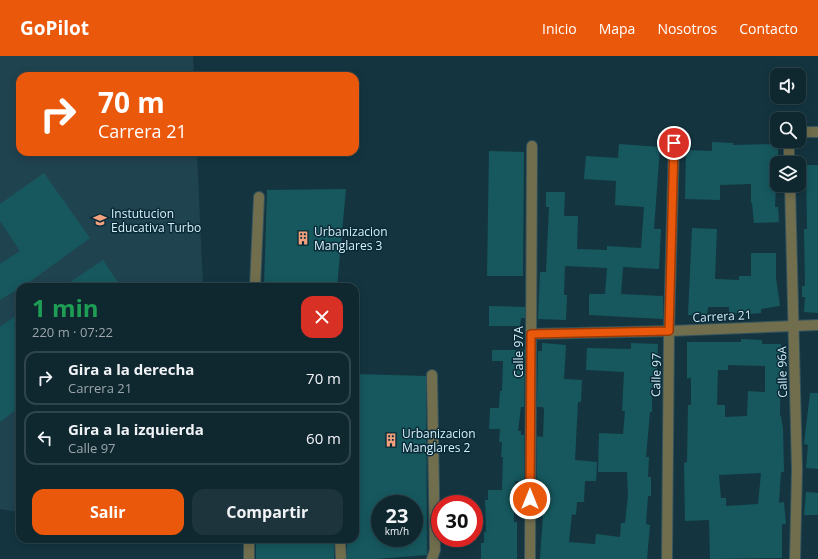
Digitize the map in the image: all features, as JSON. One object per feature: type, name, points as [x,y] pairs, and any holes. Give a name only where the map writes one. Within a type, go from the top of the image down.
[{"type":"street","points":[[806,132],[818,132]]},
{"type":"street","name":"Calle 97","points":[[667,559],[669,331],[674,143]]},
{"type":"street","name":"Calle 97A","points":[[530,559],[532,146]]},
{"type":"street","name":"Calle 96A","points":[[790,192],[797,470],[795,559]]},
{"type":"street","points":[[255,283],[259,197]]},
{"type":"street","name":"Carrera 21","points":[[531,334],[669,331],[818,325]]},
{"type":"street","points":[[432,375],[435,550],[432,559]]},
{"type":"street","points":[[249,543],[249,559]]},
{"type":"street","points":[[340,543],[341,559]]},
{"type":"shaded area","name":"Instutucion Educativa Turbo","points":[[0,56],[193,56],[194,72],[16,72],[16,156],[197,156],[203,283],[16,283],[16,511],[0,509]]},
{"type":"building","points":[[712,142],[733,143],[733,145],[770,144],[770,148],[778,148],[778,156],[770,156],[770,192],[776,192],[775,207],[778,207],[779,222],[754,223],[751,203],[751,184],[720,185],[720,200],[685,199],[686,150],[712,151]]},
{"type":"building","points":[[619,144],[660,147],[654,229],[661,229],[659,269],[623,267],[621,294],[663,296],[663,319],[589,315],[589,294],[605,294],[607,268],[565,266],[564,295],[567,295],[566,320],[538,319],[540,272],[546,272],[549,207],[546,207],[546,192],[565,192],[564,216],[578,216],[577,249],[607,250],[607,246],[641,248],[644,207],[615,205],[616,181],[584,179],[586,156],[618,158]]},
{"type":"building","points":[[489,151],[524,152],[523,276],[487,276]]},
{"type":"building","points":[[806,165],[818,165],[818,313],[804,312],[805,297],[802,297],[802,286],[805,286],[804,229],[807,229]]},
{"type":"building","points":[[44,173],[90,238],[28,283],[16,283],[16,290],[0,300],[0,264],[20,251],[0,221],[0,204]]},
{"type":"building","name":"Urbanizacion Manglares 3","points":[[346,189],[337,283],[264,283],[267,190]]},
{"type":"building","points":[[692,228],[717,229],[715,279],[739,280],[739,276],[751,276],[751,253],[776,253],[776,278],[780,306],[761,309],[761,313],[750,314],[729,313],[729,307],[708,307],[707,316],[688,315]]},
{"type":"building","points":[[103,260],[118,283],[69,283]]},
{"type":"building","points":[[489,306],[525,307],[525,318],[521,318],[520,326],[489,326]]},
{"type":"building","points":[[16,316],[16,410],[0,422],[0,327]]},
{"type":"building","points":[[741,339],[762,340],[762,344],[781,344],[780,416],[783,429],[784,472],[781,472],[779,503],[784,502],[786,524],[782,524],[782,558],[710,559],[709,520],[685,521],[684,463],[687,462],[688,405],[691,405],[691,378],[687,378],[687,342],[741,342]],"holes":[[[728,365],[765,366],[765,392],[748,391],[747,416],[725,417],[725,405],[717,405],[718,370],[728,370]],[[761,473],[758,504],[726,506],[726,498],[721,498],[719,475]]]},
{"type":"building","points":[[542,343],[566,345],[564,379],[582,380],[581,402],[578,402],[575,460],[597,462],[596,481],[585,481],[584,502],[577,502],[576,515],[572,514],[569,542],[595,544],[596,534],[620,537],[621,523],[625,523],[628,496],[627,472],[598,472],[599,433],[623,434],[625,411],[622,411],[624,372],[586,370],[587,348],[631,349],[631,343],[658,344],[656,389],[652,389],[652,412],[650,412],[646,457],[649,457],[648,477],[651,477],[651,496],[648,496],[646,524],[650,525],[647,559],[540,559],[544,500],[540,499],[541,482],[537,482],[537,436],[543,437],[544,410],[543,407],[537,407],[538,351],[542,351]]},
{"type":"building","points":[[492,350],[525,350],[524,407],[521,407],[518,431],[521,431],[521,435],[524,435],[524,481],[515,481],[514,499],[514,522],[517,522],[517,559],[481,559],[481,547],[483,547],[484,543],[484,532],[486,532],[485,500],[488,500],[488,490],[502,490],[503,457],[501,457],[502,442],[499,442],[500,429],[489,429],[490,408],[499,408],[500,391],[502,391],[503,361],[492,361]]},
{"type":"building","name":"Urbanizacion Manglares 2","points":[[359,374],[426,376],[427,555],[376,559],[347,559],[347,543],[359,543]]},
{"type":"building","points":[[810,393],[818,393],[818,469],[806,468],[808,445],[804,444]]},
{"type":"building","points":[[806,492],[818,493],[818,515],[804,515]]},
{"type":"building","points":[[256,543],[334,543],[334,559],[256,559]]},
{"type":"place","name":"Instutucion Educativa Turbo","points":[[100,220]]},
{"type":"place","name":"Urbanizacion Manglares 3","points":[[303,238]]},
{"type":"place","name":"Urbanizacion Manglares 2","points":[[391,440]]},
{"type":"route","points":[[530,499],[531,334],[669,331],[674,143]]}]
